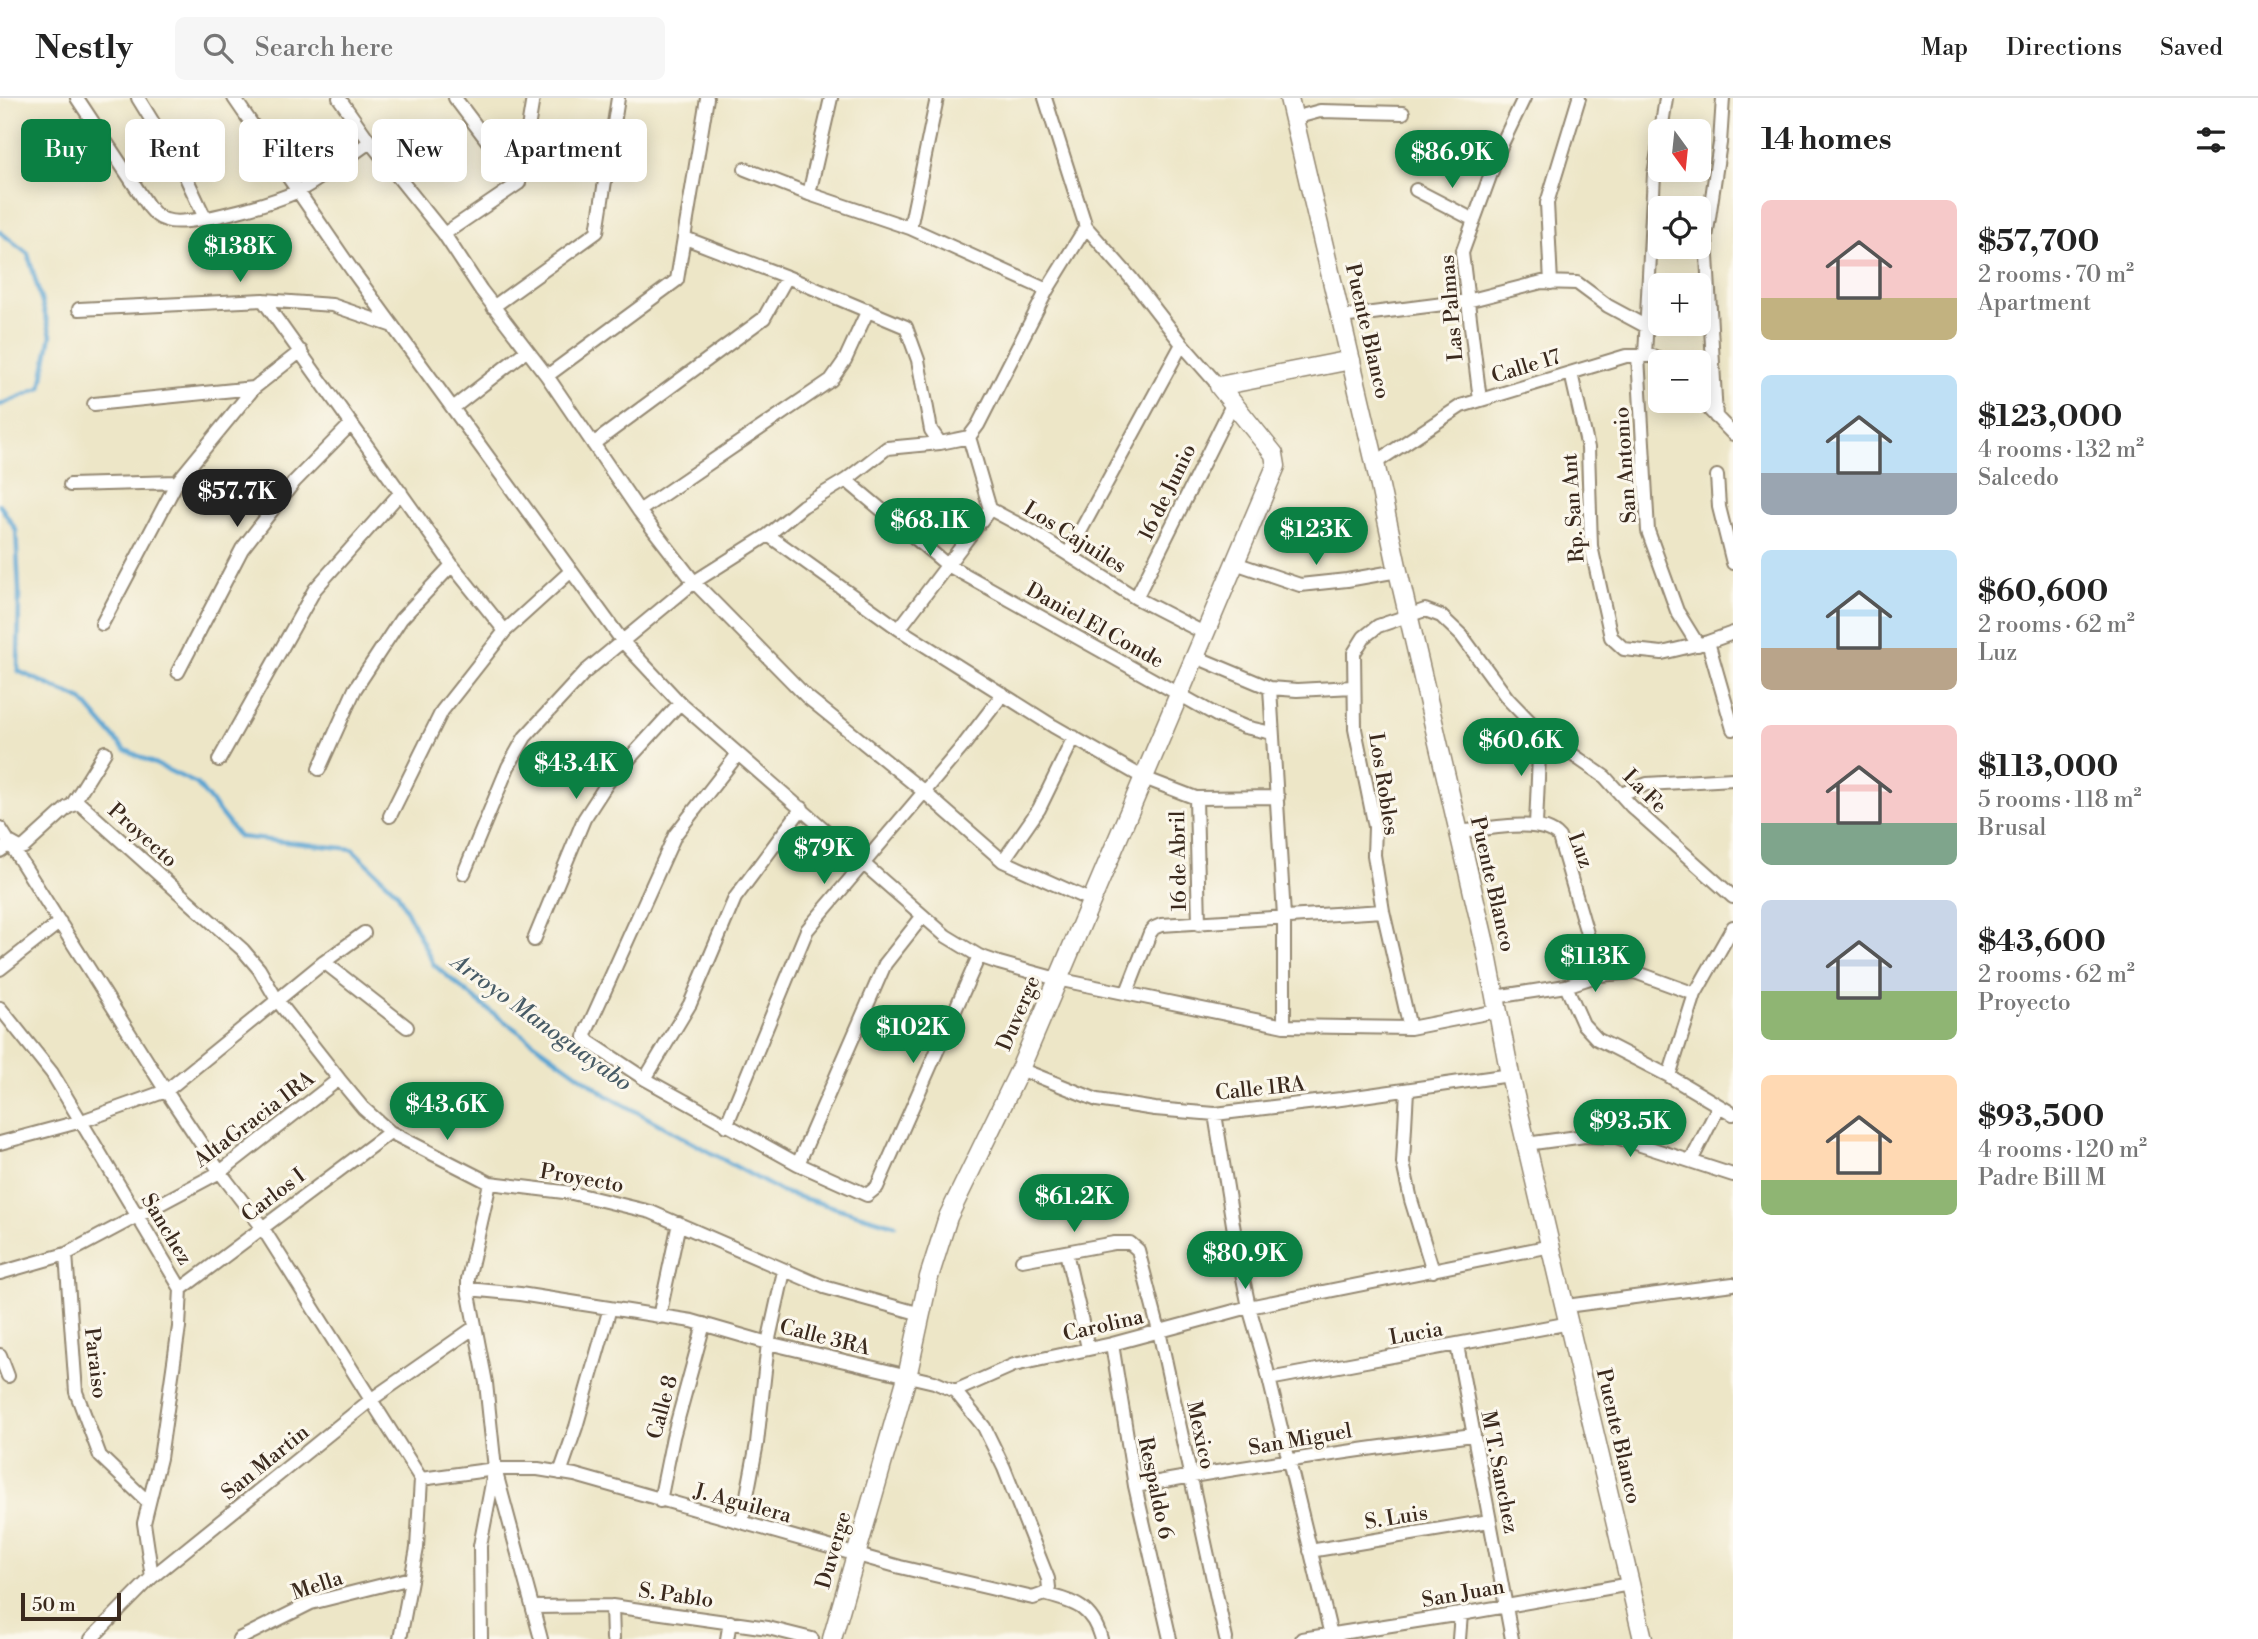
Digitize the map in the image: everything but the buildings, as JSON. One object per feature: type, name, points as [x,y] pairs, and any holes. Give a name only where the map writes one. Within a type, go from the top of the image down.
[{"type":"street","points":[[77,98],[149,207],[157,216],[167,221],[183,222],[205,218],[298,191],[370,142]]},
{"type":"street","points":[[138,98],[184,173],[205,218]]},
{"type":"street","points":[[234,98],[393,326],[623,642],[680,703],[946,936],[979,956],[1057,979],[1284,1026],[1410,1028],[1599,975],[1635,972],[1695,994]]},
{"type":"street","points":[[339,98],[370,142],[444,234],[493,307],[547,376],[639,511],[694,582],[806,696],[1003,861],[1092,901]]},
{"type":"street","points":[[455,98],[519,183]]},
{"type":"street","points":[[444,234],[519,183],[533,98]]},
{"type":"street","points":[[493,307],[597,232],[618,98]]},
{"type":"street","points":[[547,376],[677,280],[707,98]]},
{"type":"street","points":[[809,194],[831,98]]},
{"type":"street","points":[[910,228],[937,98]]},
{"type":"street","points":[[1045,98],[1086,227],[1130,276],[1182,344],[1233,403]]},
{"type":"street","name":"Puente Blanco","points":[[1289,98],[1375,463],[1510,1075],[1643,1639]]},
{"type":"street","name":"Las Palmas","points":[[1480,400],[1462,253],[1501,146],[1524,98]]},
{"type":"street","points":[[1551,283],[1547,203],[1579,98]]},
{"type":"street","name":"San Antonio","points":[[1663,119],[1667,98]]},
{"type":"street","points":[[1716,417],[1706,238],[1720,142],[1723,98]]},
{"type":"street","points":[[1294,118],[1320,111],[1403,113]]},
{"type":"street","points":[[745,169],[910,228],[1047,290]]},
{"type":"street","name":"San Antonio","points":[[1654,182],[1647,327],[1642,356],[1648,531],[1677,611],[1703,644],[1730,704],[1733,729]]},
{"type":"street","points":[[1416,190],[1474,220]]},
{"type":"street","points":[[464,873],[508,767],[525,737],[585,672],[694,582],[768,534],[803,506],[846,480],[887,448],[940,443],[969,436],[978,425],[1047,290],[1086,227]]},
{"type":"street","points":[[685,239],[787,276],[906,327],[918,360],[931,430],[940,443]]},
{"type":"street","points":[[593,444],[764,318],[787,276]]},
{"type":"street","points":[[1341,317],[1467,301],[1542,282],[1577,284],[1608,306],[1647,327]]},
{"type":"street","points":[[79,309],[263,300],[332,305],[393,326]]},
{"type":"street","points":[[263,300],[452,565],[505,631]]},
{"type":"street","points":[[639,511],[831,380],[845,360],[868,310]]},
{"type":"street","points":[[1068,554],[1182,344]]},
{"type":"street","points":[[102,624],[177,482],[254,388],[301,351]]},
{"type":"street","points":[[453,408],[526,351]]},
{"type":"street","name":"Calle 17","points":[[1375,463],[1461,406],[1626,356],[1642,356]]},
{"type":"street","points":[[1642,356],[1648,356]]},
{"type":"street","points":[[1219,386],[1351,360]]},
{"type":"street","name":"Rp. San Ant","points":[[1572,373],[1588,448],[1591,546],[1611,637],[1624,649],[1662,653],[1703,644],[1733,633]]},
{"type":"street","points":[[94,404],[254,388]]},
{"type":"street","name":"Duverge","points":[[832,1639],[906,1377],[929,1277],[948,1217],[1020,1069],[1276,466],[1276,459],[1233,403]]},
{"type":"street","name":"16 de Junio","points":[[1136,598],[1233,403]]},
{"type":"street","points":[[1711,412],[1733,434]]},
{"type":"street","points":[[178,673],[242,549],[294,482],[351,424]]},
{"type":"street","name":"Los Cajuiles","points":[[969,436],[990,509],[1068,554],[1136,598],[1206,634]]},
{"type":"street","points":[[1717,476],[1718,507],[1733,563]]},
{"type":"street","name":"Daniel El Conde","points":[[846,480],[946,564],[1218,716],[1245,727],[1272,733]]},
{"type":"street","points":[[70,485],[177,482]]},
{"type":"street","points":[[219,760],[315,589],[401,492]]},
{"type":"street","points":[[899,629],[990,509]]},
{"type":"street","points":[[768,534],[899,629],[1144,778],[1196,798],[1278,797]]},
{"type":"street","points":[[1235,563],[1300,585],[1398,571]]},
{"type":"street","points":[[319,769],[355,690],[401,620],[452,565]]},
{"type":"street","points":[[390,816],[442,711],[505,631],[571,571]]},
{"type":"street","name":"La Fe","points":[[1408,614],[1425,610],[1441,616],[1462,636],[1508,699],[1540,732],[1605,776],[1631,806],[1733,897]]},
{"type":"street","name":"Los Robles","points":[[1408,614],[1378,626],[1364,637],[1354,653],[1353,687],[1355,729],[1375,827],[1374,855],[1383,911],[1410,1028]]},
{"type":"street","points":[[1196,657],[1270,688],[1297,690],[1353,687]]},
{"type":"street","points":[[1270,688],[1284,916],[1284,1026]]},
{"type":"street","points":[[726,1126],[807,930],[963,746],[1003,694]]},
{"type":"street","points":[[534,940],[584,819],[608,782],[680,703]]},
{"type":"street","points":[[1536,825],[1540,732]]},
{"type":"street","points":[[1003,861],[1039,809],[1073,737]]},
{"type":"street","points":[[5,847],[24,847],[75,804],[105,752]]},
{"type":"street","points":[[738,754],[675,835],[586,1031],[585,1037],[589,1042],[645,1079],[726,1126],[798,1164],[867,1195],[877,1187],[979,956]]},
{"type":"street","points":[[1621,794],[1647,784],[1733,779]]},
{"type":"street","name":"16 de Abril","points":[[1196,798],[1199,924]]},
{"type":"street","name":"Proyecto","points":[[75,804],[243,950],[259,969],[277,1000],[339,1079],[363,1108],[390,1132],[490,1183],[594,1198],[651,1212],[824,1287],[921,1314]]},
{"type":"street","points":[[645,1079],[690,1004],[735,898],[802,808]]},
{"type":"street","name":"Luz","points":[[1458,832],[1536,825],[1554,831],[1559,837],[1599,975]]},
{"type":"street","points":[[0,828],[5,847],[60,922],[220,1172],[262,1227],[422,1479],[417,1548],[400,1639]]},
{"type":"street","points":[[1126,992],[1154,928],[1284,916],[1383,911]]},
{"type":"street","points":[[798,1164],[886,964],[922,917]]},
{"type":"street","points":[[0,969],[60,922]]},
{"type":"street","points":[[1669,1076],[1695,994],[1733,928]]},
{"type":"street","points":[[0,1143],[82,1121],[166,1091],[324,962],[364,933]]},
{"type":"street","points":[[324,962],[407,1027]]},
{"type":"street","points":[[1566,986],[1583,1024],[1597,1039],[1669,1076],[1733,1114]]},
{"type":"street","name":"Sanchez","points":[[0,1008],[52,1073],[181,1289],[180,1327],[160,1458],[149,1503]]},
{"type":"street","name":"Calle 1RA","points":[[1020,1069],[1097,1100],[1154,1109],[1214,1114],[1510,1075]]},
{"type":"street","name":"AltaGracia 1RA","points":[[0,1273],[66,1254],[220,1172],[339,1079]]},
{"type":"street","points":[[1408,1090],[1403,1163],[1411,1200],[1433,1271]]},
{"type":"street","points":[[1691,1161],[1719,1106]]},
{"type":"street","points":[[1214,1114],[1249,1307],[1331,1635]]},
{"type":"street","name":"Carlos I","points":[[181,1289],[390,1132]]},
{"type":"street","points":[[1526,1144],[1585,1136],[1616,1137],[1733,1175]]},
{"type":"street","points":[[490,1183],[468,1289],[486,1383],[495,1469],[541,1639]]},
{"type":"street","points":[[659,1317],[679,1223]]},
{"type":"street","name":"Mexico","points":[[1066,1252],[1130,1243],[1138,1250],[1159,1331],[1226,1639]]},
{"type":"street","name":"Carolina","points":[[955,1391],[1014,1365],[1112,1344],[1249,1307],[1551,1246]]},
{"type":"street","points":[[1022,1260],[1066,1252],[1088,1348]]},
{"type":"street","name":"Paraiso","points":[[66,1254],[76,1392],[100,1456],[149,1503]]},
{"type":"street","points":[[742,1522],[757,1443],[768,1343],[784,1271]]},
{"type":"street","name":"Lucia","points":[[1269,1379],[1457,1345],[1568,1315],[1733,1284]]},
{"type":"street","name":"Calle 3RA","points":[[468,1289],[704,1324],[768,1343],[934,1382],[955,1391]]},
{"type":"street","points":[[560,1473],[610,1308]]},
{"type":"street","name":"Calle 8","points":[[660,1501],[673,1437],[704,1324]]},
{"type":"street","name":"San Martin","points":[[90,1639],[152,1577],[372,1399],[475,1327]]},
{"type":"street","name":"Respaldo 6","points":[[1112,1344],[1135,1486],[1170,1639]]},
{"type":"street","name":"M T. Sanchez","points":[[1457,1345],[1512,1639]]},
{"type":"street","points":[[0,1354],[8,1376]]},
{"type":"street","points":[[955,1391],[984,1427],[1004,1468],[1048,1578],[1046,1591]]},
{"type":"street","name":"San Miguel","points":[[1135,1486],[1338,1451],[1473,1435]]},
{"type":"street","points":[[481,1639],[480,1546],[495,1469]]},
{"type":"street","name":"J. Aguilera","points":[[422,1479],[495,1469],[538,1469],[560,1473],[855,1554],[1033,1598],[1046,1591],[1087,1610],[1098,1627],[1101,1639]]},
{"type":"street","points":[[149,1503],[144,1522],[152,1577]]},
{"type":"street","name":"S. Luis","points":[[1310,1551],[1489,1521]]},
{"type":"street","name":"Mella","points":[[239,1639],[311,1603],[411,1578]]},
{"type":"street","name":"San Juan","points":[[1302,1639],[1461,1615],[1630,1584]]},
{"type":"street","name":"S. Pablo","points":[[533,1606],[612,1606],[768,1628],[812,1639]]},
{"type":"street","points":[[612,1606],[613,1639]]},
{"type":"street","points":[[1459,1639],[1461,1615]]},
{"type":"street","points":[[727,1639],[730,1622]]},
{"type":"waterway","name":"Arroyo Manoguayabo","points":[[0,232],[28,254],[51,335],[41,388],[0,405]]},
{"type":"waterway","name":"Arroyo Manoguayabo","points":[[0,505],[16,530],[19,590],[18,671],[82,700],[124,749],[197,784],[239,837],[352,849],[397,892],[434,965],[486,1008],[608,1096],[782,1192],[895,1225]]}]
